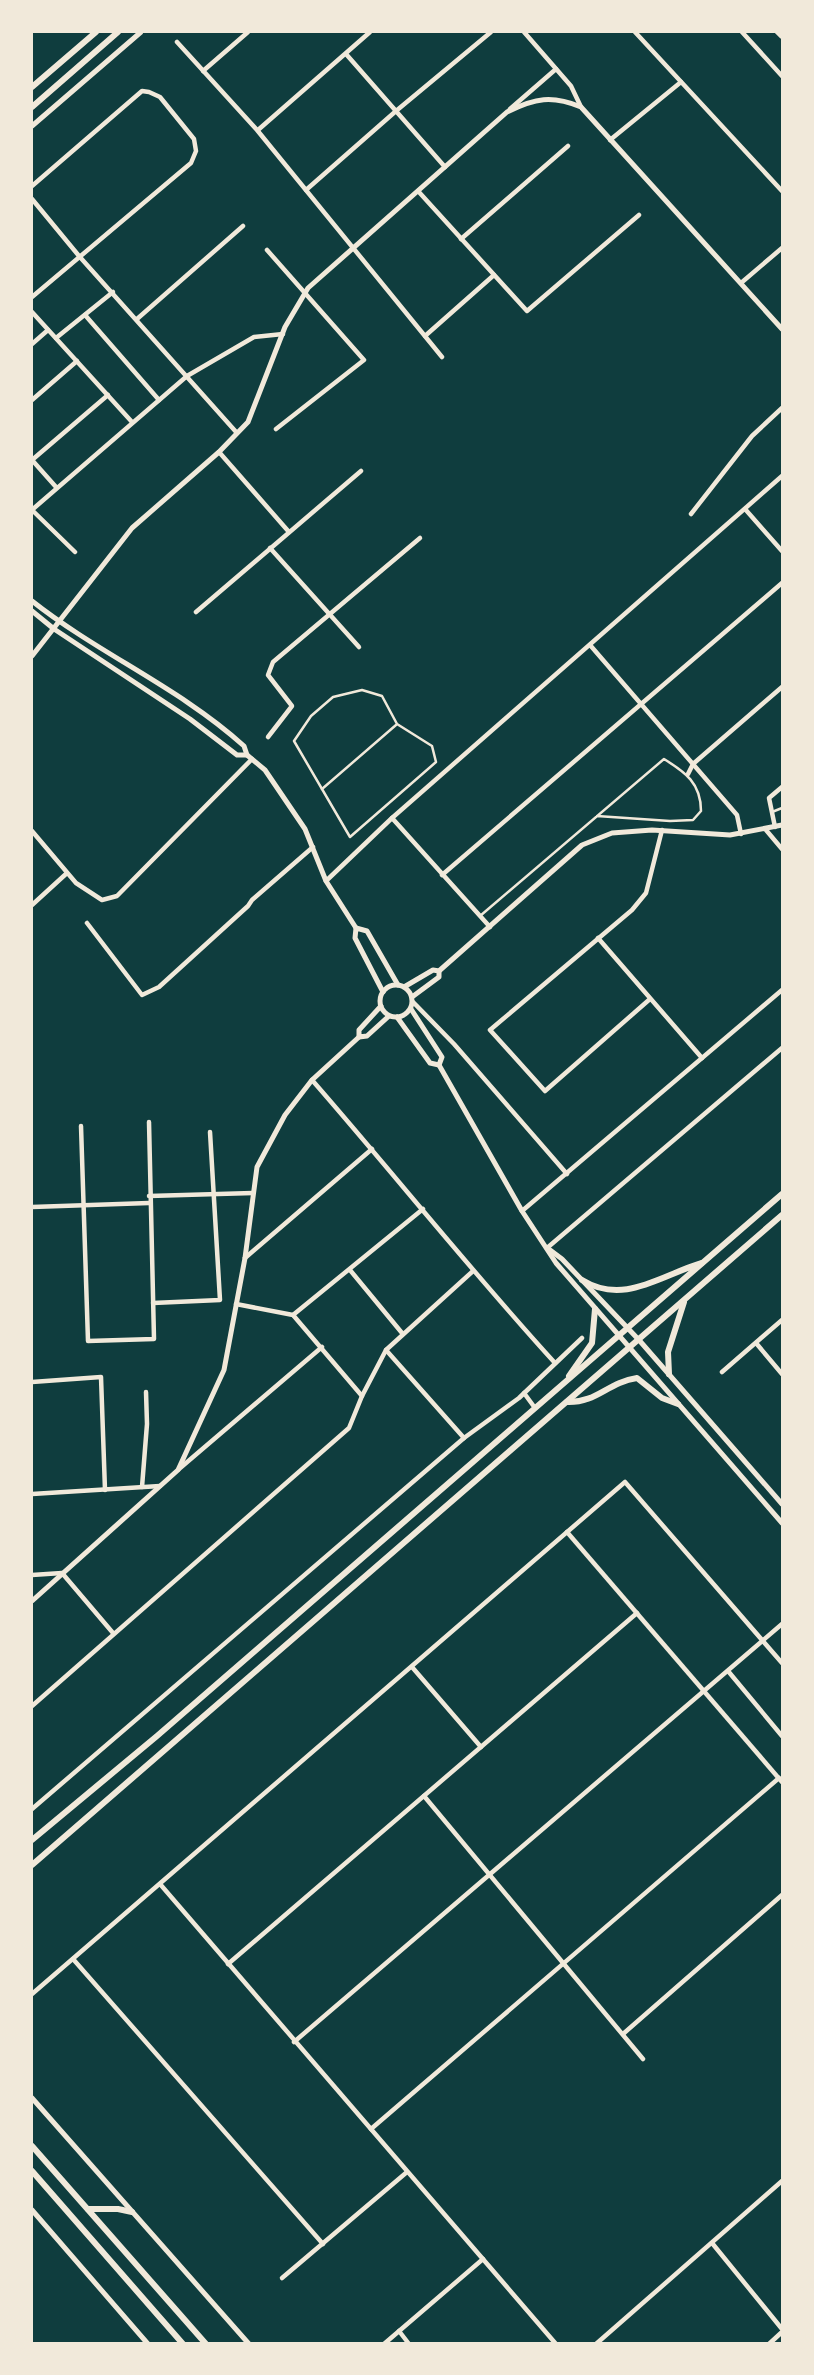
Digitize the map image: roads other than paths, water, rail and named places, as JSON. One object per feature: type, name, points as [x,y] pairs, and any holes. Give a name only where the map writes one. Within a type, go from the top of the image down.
[{"type":"main road","points":[[32,87],[96,32]]},
{"type":"main road","points":[[32,107],[118,32]]},
{"type":"main road","points":[[778,32],[782,36]]},
{"type":"main road","points":[[32,1840],[157,1736],[782,1195]]},
{"type":"main road","points":[[32,1865],[782,1215]]},
{"type":"main road","points":[[582,1280],[601,1290],[628,1289],[650,1284],[705,1262]]},
{"type":"main road","points":[[669,1374],[668,1352],[684,1300]]},
{"type":"main road","points":[[565,1382],[592,1343],[595,1309]]},
{"type":"main road","points":[[567,1402],[582,1402],[621,1380],[637,1378],[662,1398],[678,1404]]},
{"type":"main road","points":[[32,2146],[206,2343]]},
{"type":"main road","points":[[32,2171],[183,2343]]},
{"type":"main road","points":[[88,2209],[132,2212]]},
{"type":"street","points":[[32,126],[141,32]]},
{"type":"street","points":[[203,71],[248,32]]},
{"type":"street","points":[[257,130],[370,32]]},
{"type":"street","points":[[306,190],[491,32]]},
{"type":"street","points":[[524,32],[571,86],[581,107],[782,329]]},
{"type":"street","points":[[635,32],[782,191]]},
{"type":"street","points":[[742,32],[782,76]]},
{"type":"street","points":[[177,42],[257,130],[442,357]]},
{"type":"street","points":[[346,54],[445,167]]},
{"type":"street","points":[[32,656],[132,528],[219,452],[248,422],[283,334],[305,292],[556,69]]},
{"type":"street","points":[[610,139],[681,82]]},
{"type":"street","points":[[32,186],[142,91],[160,97],[194,139],[196,151],[191,163],[32,296]]},
{"type":"street","points":[[507,112],[524,103],[542,99],[562,99],[581,107]]},
{"type":"street","points":[[461,239],[568,146]]},
{"type":"street","points":[[418,191],[527,311],[639,215]]},
{"type":"street","points":[[32,199],[79,256],[237,433]]},
{"type":"street","points":[[137,319],[243,226]]},
{"type":"street","points":[[741,283],[782,248]]},
{"type":"street","points":[[267,250],[364,360],[276,429]]},
{"type":"street","points":[[425,336],[494,275]]},
{"type":"street","points":[[56,338],[113,292]]},
{"type":"street","points":[[32,312],[132,422]]},
{"type":"street","points":[[85,314],[159,400]]},
{"type":"street","points":[[775,321],[782,314]]},
{"type":"street","points":[[32,344],[48,330]]},
{"type":"street","points":[[75,552],[32,510],[187,376],[254,337],[283,334]]},
{"type":"street","points":[[32,400],[77,362]]},
{"type":"street","points":[[56,487],[32,459],[108,395]]},
{"type":"street","points":[[691,514],[752,436],[782,408]]},
{"type":"street","points":[[219,452],[289,532]]},
{"type":"street","points":[[196,612],[360,471]]},
{"type":"street","points":[[326,881],[391,818],[782,476]]},
{"type":"street","points":[[745,509],[782,551]]},
{"type":"street","points":[[268,737],[292,706],[268,676],[273,662],[420,538]]},
{"type":"street","points":[[270,548],[359,647]]},
{"type":"street","points":[[442,875],[782,583]]},
{"type":"street","points":[[32,601],[60,622],[175,692],[231,734],[244,746],[249,757],[265,770],[305,829],[326,881],[356,928],[355,938],[383,992],[381,1006],[359,1030],[359,1037]]},
{"type":"street","points":[[32,611],[54,629],[190,719],[237,755],[249,757]]},
{"type":"street","points":[[590,645],[737,815],[741,834]]},
{"type":"street","points":[[688,774],[693,764],[782,687]]},
{"type":"street","points":[[362,690],[382,696],[397,724],[432,746],[436,762],[350,836],[293,741],[311,716],[333,697],[362,690]]},
{"type":"street","points":[[322,789],[397,724]]},
{"type":"street","points":[[32,831],[76,883],[102,900],[117,897],[249,757]]},
{"type":"street","points":[[480,916],[597,816],[664,759],[688,774],[701,800],[701,811],[693,820],[597,816]]},
{"type":"street","points":[[381,1006],[389,1016],[397,1017],[407,1013],[412,1003],[439,977],[439,971],[582,845],[612,833],[662,830],[730,835],[766,830],[779,826],[769,798],[782,786]]},
{"type":"street","points":[[772,812],[782,808]]},
{"type":"street","points":[[391,818],[490,927]]},
{"type":"street","points":[[650,999],[545,1091],[490,1030],[632,910],[646,893],[662,830]]},
{"type":"street","points":[[766,830],[782,849]]},
{"type":"street","points":[[87,923],[142,995],[159,987],[313,847]]},
{"type":"street","points":[[32,905],[67,873]]},
{"type":"street","points":[[356,928],[367,931],[412,1003],[442,1057],[439,1065]]},
{"type":"street","points":[[598,939],[702,1058]]},
{"type":"street","points":[[383,992],[390,986],[401,986],[433,970],[439,971]]},
{"type":"street","points":[[522,1211],[782,990]]},
{"type":"street","points":[[412,1003],[454,1044],[567,1174]]},
{"type":"street","points":[[178,1470],[224,1370],[245,1258],[257,1167],[285,1115],[312,1080],[359,1037],[367,1036],[389,1016]]},
{"type":"street","points":[[397,1017],[430,1063],[439,1065],[522,1211],[556,1263],[782,1523]]},
{"type":"street","points":[[547,1248],[782,1048]]},
{"type":"street","points":[[312,1080],[473,1271],[555,1363]]},
{"type":"street","points":[[81,1126],[88,1341],[154,1339],[149,1122]]},
{"type":"street","points":[[153,1303],[220,1300],[211,1132]]},
{"type":"street","points":[[245,1258],[372,1149]]},
{"type":"street","points":[[149,1196],[254,1193]]},
{"type":"street","points":[[32,1207],[149,1203]]},
{"type":"street","points":[[293,1315],[423,1209]]},
{"type":"street","points":[[547,1248],[562,1259],[628,1327],[782,1504]]},
{"type":"street","points":[[350,1270],[402,1333]]},
{"type":"street","points":[[32,1706],[349,1428],[386,1350],[473,1271]]},
{"type":"street","points":[[236,1304],[293,1315],[362,1396]]},
{"type":"street","points":[[722,1372],[782,1320]]},
{"type":"street","points":[[32,1809],[464,1438],[524,1393],[582,1338]]},
{"type":"street","points":[[755,1343],[782,1374]]},
{"type":"street","points":[[32,1601],[178,1470],[322,1348]]},
{"type":"street","points":[[386,1350],[464,1438]]},
{"type":"street","points":[[32,1382],[101,1377],[105,1490]]},
{"type":"street","points":[[142,1487],[147,1424],[146,1392]]},
{"type":"street","points":[[524,1393],[536,1408]]},
{"type":"street","points":[[32,1994],[625,1482],[782,1663]]},
{"type":"street","points":[[32,1494],[160,1486]]},
{"type":"street","points":[[371,2129],[781,1780],[567,1532]]},
{"type":"street","points":[[62,1573],[113,1633]]},
{"type":"street","points":[[32,1576],[62,1573]]},
{"type":"street","points":[[228,1964],[637,1613]]},
{"type":"street","points":[[294,2042],[782,1624]]},
{"type":"street","points":[[412,1667],[481,1747]]},
{"type":"street","points":[[728,1671],[782,1736]]},
{"type":"street","points":[[424,1796],[643,2059]]},
{"type":"street","points":[[160,1884],[556,2343]]},
{"type":"street","points":[[623,2034],[782,1895]]},
{"type":"street","points":[[73,1959],[323,2244]]},
{"type":"street","points":[[32,2098],[249,2343]]},
{"type":"street","points":[[282,2278],[407,2172]]},
{"type":"street","points":[[596,2343],[782,2181]]},
{"type":"street","points":[[32,2210],[148,2343]]},
{"type":"street","points":[[712,2243],[782,2331],[769,2343]]},
{"type":"street","points":[[384,2343],[483,2259]]},
{"type":"street","points":[[399,2331],[409,2343]]}]
